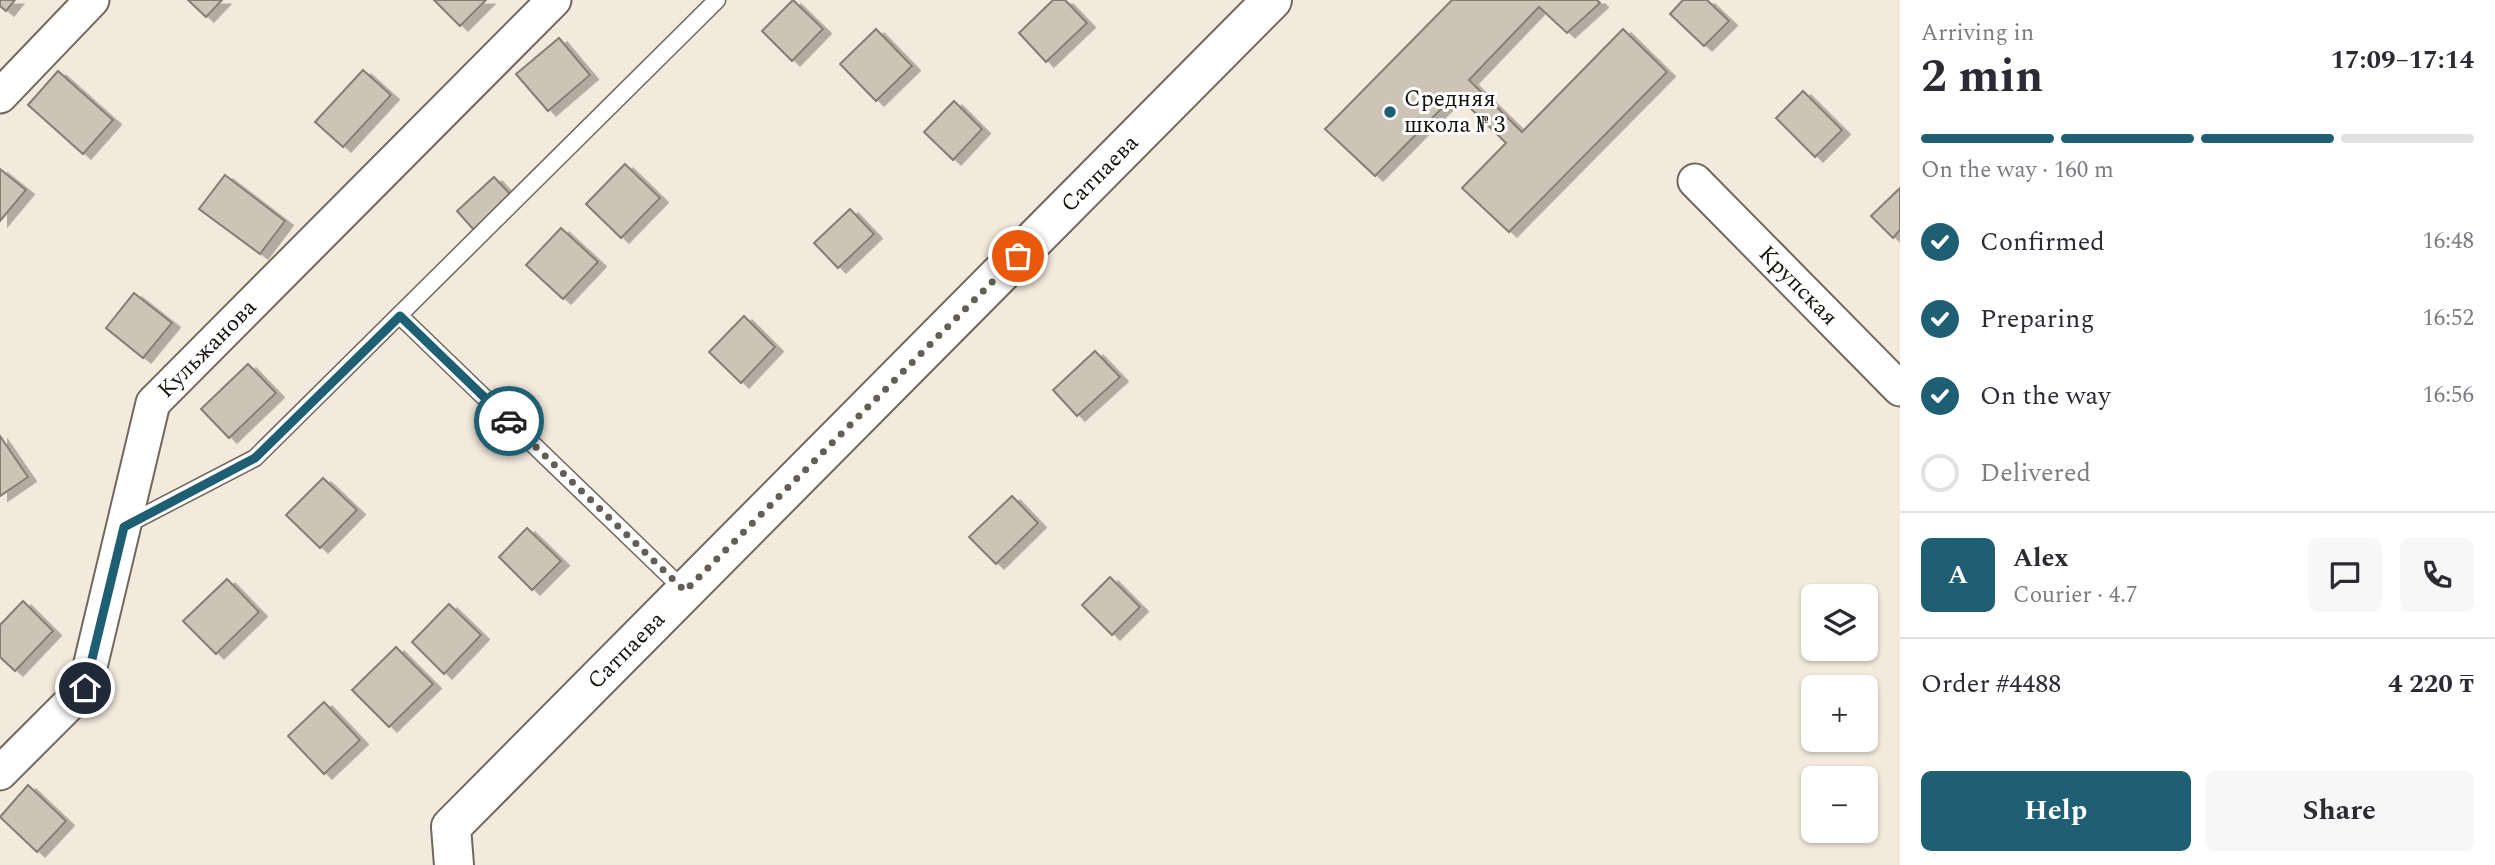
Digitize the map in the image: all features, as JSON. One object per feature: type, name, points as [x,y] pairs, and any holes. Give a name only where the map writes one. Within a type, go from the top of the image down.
[{"type":"street","points":[[0,96],[92,0]]},
{"type":"street","name":"Кульжанова","points":[[0,773],[85,688],[153,402],[554,0]]},
{"type":"street","name":"Сатпаева","points":[[454,865],[451,827],[1272,0]]},
{"type":"street","name":"Крупская","points":[[1695,181],[1900,389]]},
{"type":"lane","points":[[124,527],[255,458],[717,0]]},
{"type":"lane","points":[[400,316],[685,591]]},
{"type":"building","points":[[0,0],[15,0],[6,11],[0,6]]},
{"type":"building","points":[[188,0],[222,0],[206,17]]},
{"type":"building","points":[[434,0],[486,0],[460,26]]},
{"type":"building","points":[[793,0],[823,29],[792,61],[762,31]]},
{"type":"building","points":[[1053,0],[1065,0],[1087,23],[1046,62],[1019,33]]},
{"type":"building","name":"Средняя школа № 3","points":[[1452,0],[1597,0],[1600,3],[1567,33],[1539,7],[1469,80],[1522,132],[1623,29],[1667,72],[1509,232],[1462,188],[1506,143],[1456,94],[1375,176],[1325,129]]},
{"type":"building","points":[[1683,0],[1707,0],[1729,21],[1704,46],[1670,14]]},
{"type":"building","points":[[876,29],[912,66],[876,101],[840,64]]},
{"type":"building","points":[[559,38],[590,75],[548,111],[516,74]]},
{"type":"building","points":[[363,70],[391,95],[343,147],[315,122]]},
{"type":"building","points":[[58,71],[113,120],[83,154],[28,105]]},
{"type":"building","points":[[1803,91],[1842,130],[1815,157],[1776,118]]},
{"type":"building","points":[[954,101],[982,129],[953,160],[924,132]]},
{"type":"building","points":[[625,164],[660,198],[621,238],[586,204]]},
{"type":"building","points":[[0,169],[26,190],[0,221]]},
{"type":"building","points":[[225,175],[285,221],[260,254],[199,209]]},
{"type":"building","points":[[494,177],[511,195],[474,230],[457,211]]},
{"type":"building","points":[[1900,188],[1900,230],[1893,238],[1871,216]]},
{"type":"building","points":[[850,209],[874,234],[838,268],[814,243]]},
{"type":"building","points":[[561,228],[598,262],[563,299],[526,265]]},
{"type":"building","points":[[134,293],[172,323],[143,358],[106,328]]},
{"type":"building","points":[[744,316],[775,347],[741,383],[709,352]]},
{"type":"building","points":[[1095,351],[1120,377],[1077,416],[1053,390]]},
{"type":"building","points":[[248,364],[276,393],[229,438],[201,409]]},
{"type":"building","points":[[0,436],[28,477],[0,496]]},
{"type":"building","points":[[323,478],[357,510],[320,548],[286,515]]},
{"type":"building","points":[[1012,496],[1038,523],[996,564],[969,537]]},
{"type":"building","points":[[527,528],[561,561],[532,590],[499,557]]},
{"type":"building","points":[[1110,577],[1140,607],[1112,635],[1082,605]]},
{"type":"building","points":[[227,579],[259,612],[216,654],[183,621]]},
{"type":"building","points":[[23,601],[53,631],[15,671],[0,657],[0,625]]},
{"type":"building","points":[[449,604],[481,635],[444,674],[412,642]]},
{"type":"building","points":[[396,647],[433,684],[389,727],[352,690]]},
{"type":"building","points":[[324,702],[360,740],[324,774],[288,736]]},
{"type":"building","points":[[28,785],[66,821],[37,852],[0,817]]},
{"type":"way so far","points":[[509,421],[685,591],[1018,256]]},
{"type":"place","name":"Средняя школа № 3","points":[[1390,112]]},
{"type":"route","points":[[85,688],[124,527],[255,458],[400,316],[509,421]]}]
